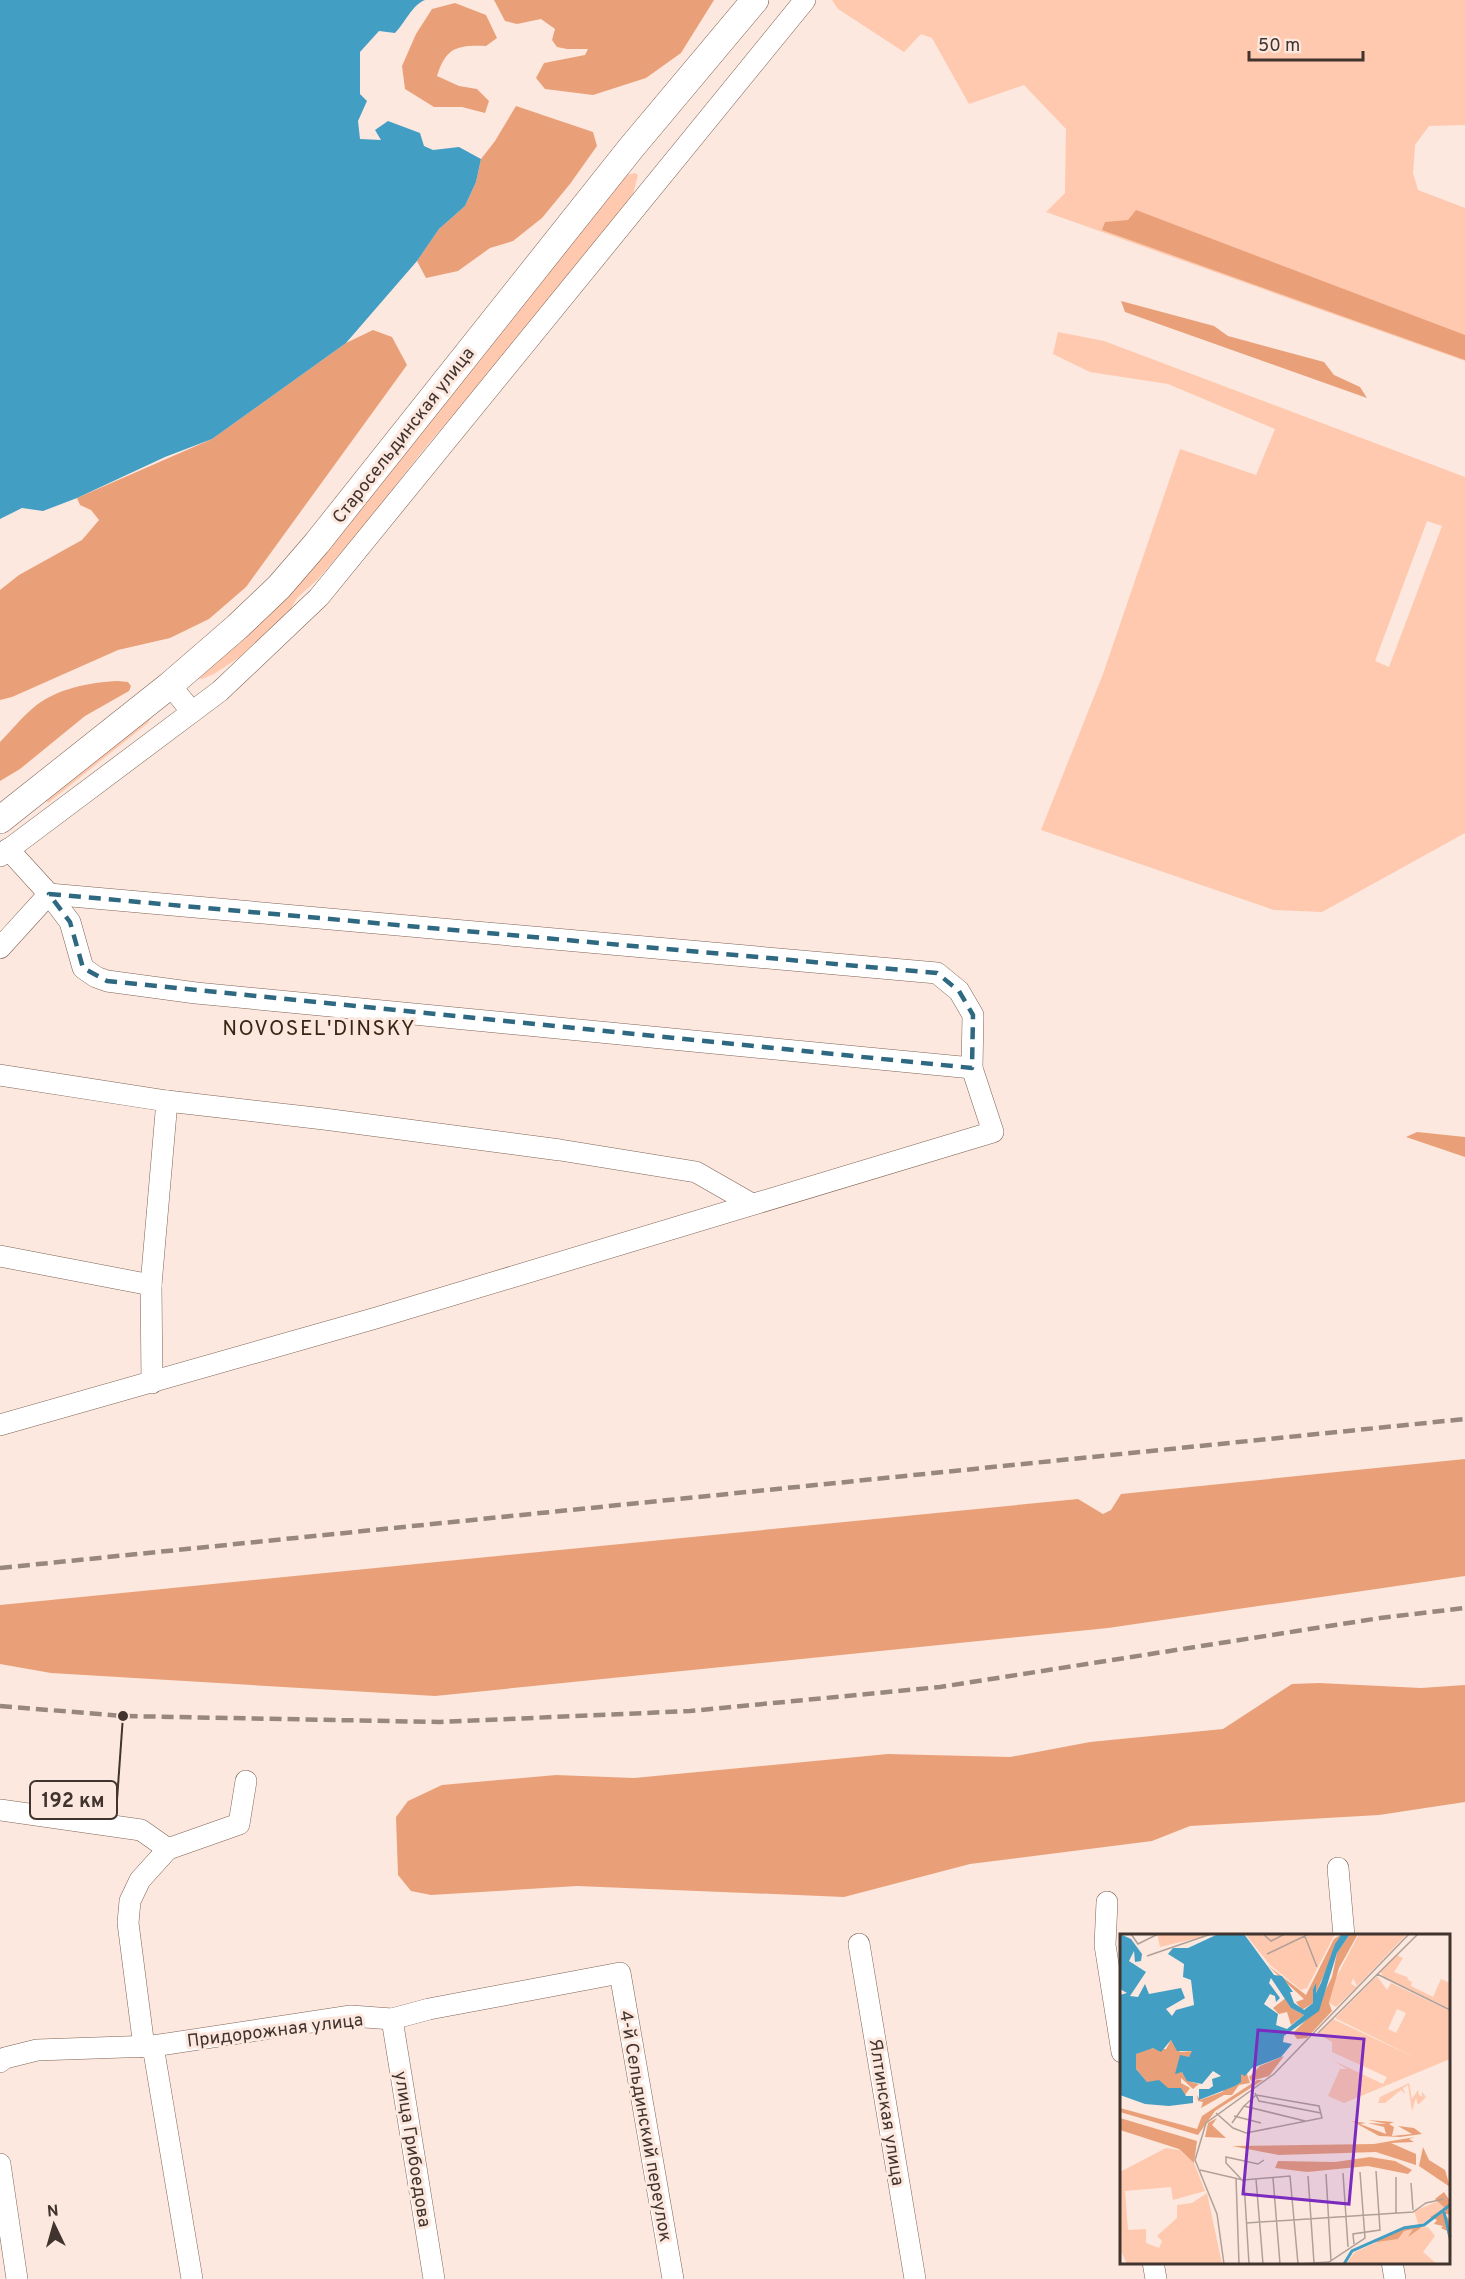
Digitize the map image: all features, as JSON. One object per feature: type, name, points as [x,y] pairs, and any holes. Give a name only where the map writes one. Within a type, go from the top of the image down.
[{"type":"main road","name":"Старосельдинская улица","points":[[0,820],[170,685],[279,587],[317,543],[631,148],[755,0]]},
{"type":"street","points":[[805,0],[665,169],[319,597],[220,691],[4,853],[49,894],[70,922],[83,968],[107,981],[208,994],[972,1068]]},
{"type":"street","points":[[170,685],[192,712]]},
{"type":"street","points":[[0,948],[49,894]]},
{"type":"street","points":[[0,1425],[478,1288],[993,1132],[972,1068],[973,1016],[959,991],[937,973],[49,894]]},
{"type":"street","points":[[0,1076],[167,1101],[560,1150],[696,1172],[752,1204]]},
{"type":"street","points":[[152,1383],[151,1286],[167,1101]]},
{"type":"street","points":[[0,1256],[151,1286]]},
{"type":"street","points":[[192,2279],[148,2047],[128,1923],[130,1901],[140,1880],[168,1849],[239,1824],[246,1781]]},
{"type":"street","points":[[0,1810],[141,1830],[168,1849]]},
{"type":"street","points":[[1338,1868],[1344,1934]]},
{"type":"street","points":[[1107,1902],[1105,1945],[1120,2039]]},
{"type":"street","name":"Ялтинская улица","points":[[859,1944],[915,2279]]},
{"type":"street","name":"Придорожная улица","points":[[0,2062],[5,2058],[37,2050],[148,2047],[351,2016],[392,2019],[429,2009],[620,1973]]},
{"type":"street","name":"4-й Сельдинский переулок","points":[[620,1973],[673,2279]]},
{"type":"street","name":"улица Грибоедова","points":[[392,2019],[434,2279]]},
{"type":"street","points":[[0,2164],[17,2279]]},
{"type":"street","points":[[1153,2264],[1156,2279]]},
{"type":"street","points":[[1392,2264],[1395,2279]]},
{"type":"highlighted area","points":[[49,894],[937,973],[959,991],[973,1015],[972,1068],[107,981],[83,968],[70,922]]},
{"type":"shaded area","points":[[494,0],[714,0],[681,53],[646,78],[593,95],[545,89],[536,78],[544,63],[585,55],[588,49],[557,47],[552,40],[555,29],[541,19],[517,24],[505,21]]},
{"type":"shaded area","points":[[832,0],[1465,0],[1465,125],[1429,126],[1415,145],[1413,173],[1418,190],[1465,208],[1465,361],[1046,212],[1065,193],[1066,129],[1024,85],[969,104],[932,38],[921,34],[904,52],[838,9]]},
{"type":"shaded area","points":[[455,3],[486,15],[497,38],[486,46],[467,46],[454,50],[444,59],[437,76],[459,86],[477,89],[489,101],[485,113],[462,107],[434,107],[405,89],[402,66],[416,34],[432,9]]},
{"type":"shaded area","points":[[516,106],[593,132],[597,146],[542,218],[513,241],[490,248],[458,271],[426,278],[417,261],[439,229],[465,206],[476,182],[481,159]]},
{"type":"shaded area","points":[[635,173],[638,175],[633,194],[483,381],[428,444],[359,532],[317,580],[297,598],[285,619],[247,652],[214,674],[202,679],[198,678],[617,183],[627,175]]},
{"type":"shaded area","points":[[1136,210],[1465,335],[1465,360],[1102,230],[1105,222],[1128,220]]},
{"type":"shaded area","points":[[1121,301],[1214,326],[1228,336],[1324,362],[1334,375],[1360,387],[1367,398],[1125,312]]},
{"type":"shaded area","points":[[373,330],[392,337],[407,365],[246,587],[209,619],[170,638],[118,650],[12,697],[0,700],[0,590],[19,575],[82,540],[99,520],[91,510],[80,505],[77,498],[212,439],[346,343]]},
{"type":"shaded area","points":[[1058,332],[1104,341],[1465,477],[1465,833],[1322,912],[1274,910],[1041,830],[1103,674],[1180,449],[1256,475],[1275,429],[1168,384],[1090,372],[1053,354]],"holes":[[[1427,521],[1442,526],[1389,667],[1375,661]]]},
{"type":"shaded area","points":[[128,682],[131,686],[129,691],[85,716],[20,769],[0,781],[0,742],[33,708],[62,691],[96,683]]},
{"type":"shaded area","points":[[154,713],[148,723],[48,803],[41,793]]},
{"type":"shaded area","points":[[1417,1132],[1465,1137],[1465,1157],[1406,1137]]},
{"type":"shaded area","points":[[1465,1459],[1465,1576],[1108,1628],[435,1696],[51,1673],[0,1664],[0,1605],[1078,1499],[1103,1514],[1111,1510],[1121,1494]]},
{"type":"shaded area","points":[[1319,1683],[1421,1688],[1465,1685],[1465,1802],[1379,1815],[1190,1826],[1152,1841],[970,1864],[844,1897],[577,1886],[431,1895],[411,1891],[398,1875],[396,1817],[408,1801],[442,1785],[556,1775],[634,1778],[888,1754],[1010,1757],[1090,1742],[1223,1729],[1292,1684]]},
{"type":"water","points":[[0,0],[425,0],[412,10],[395,33],[379,31],[360,52],[360,94],[367,101],[358,121],[360,139],[381,140],[375,130],[388,121],[420,133],[424,146],[433,150],[459,147],[481,159],[476,182],[465,206],[439,229],[417,261],[346,343],[212,439],[165,457],[77,498],[43,511],[22,508],[0,519]]},
{"type":"railway","points":[[0,1568],[1465,1419]]},
{"type":"railway","points":[[0,1706],[123,1716],[440,1722],[690,1711],[940,1687],[1380,1618],[1465,1608]]},
{"type":"place","name":"192 км","points":[[123,1716]]},
{"type":"district","name":"NOVOSEL'DINSKY","points":[[319,1028]]}]
